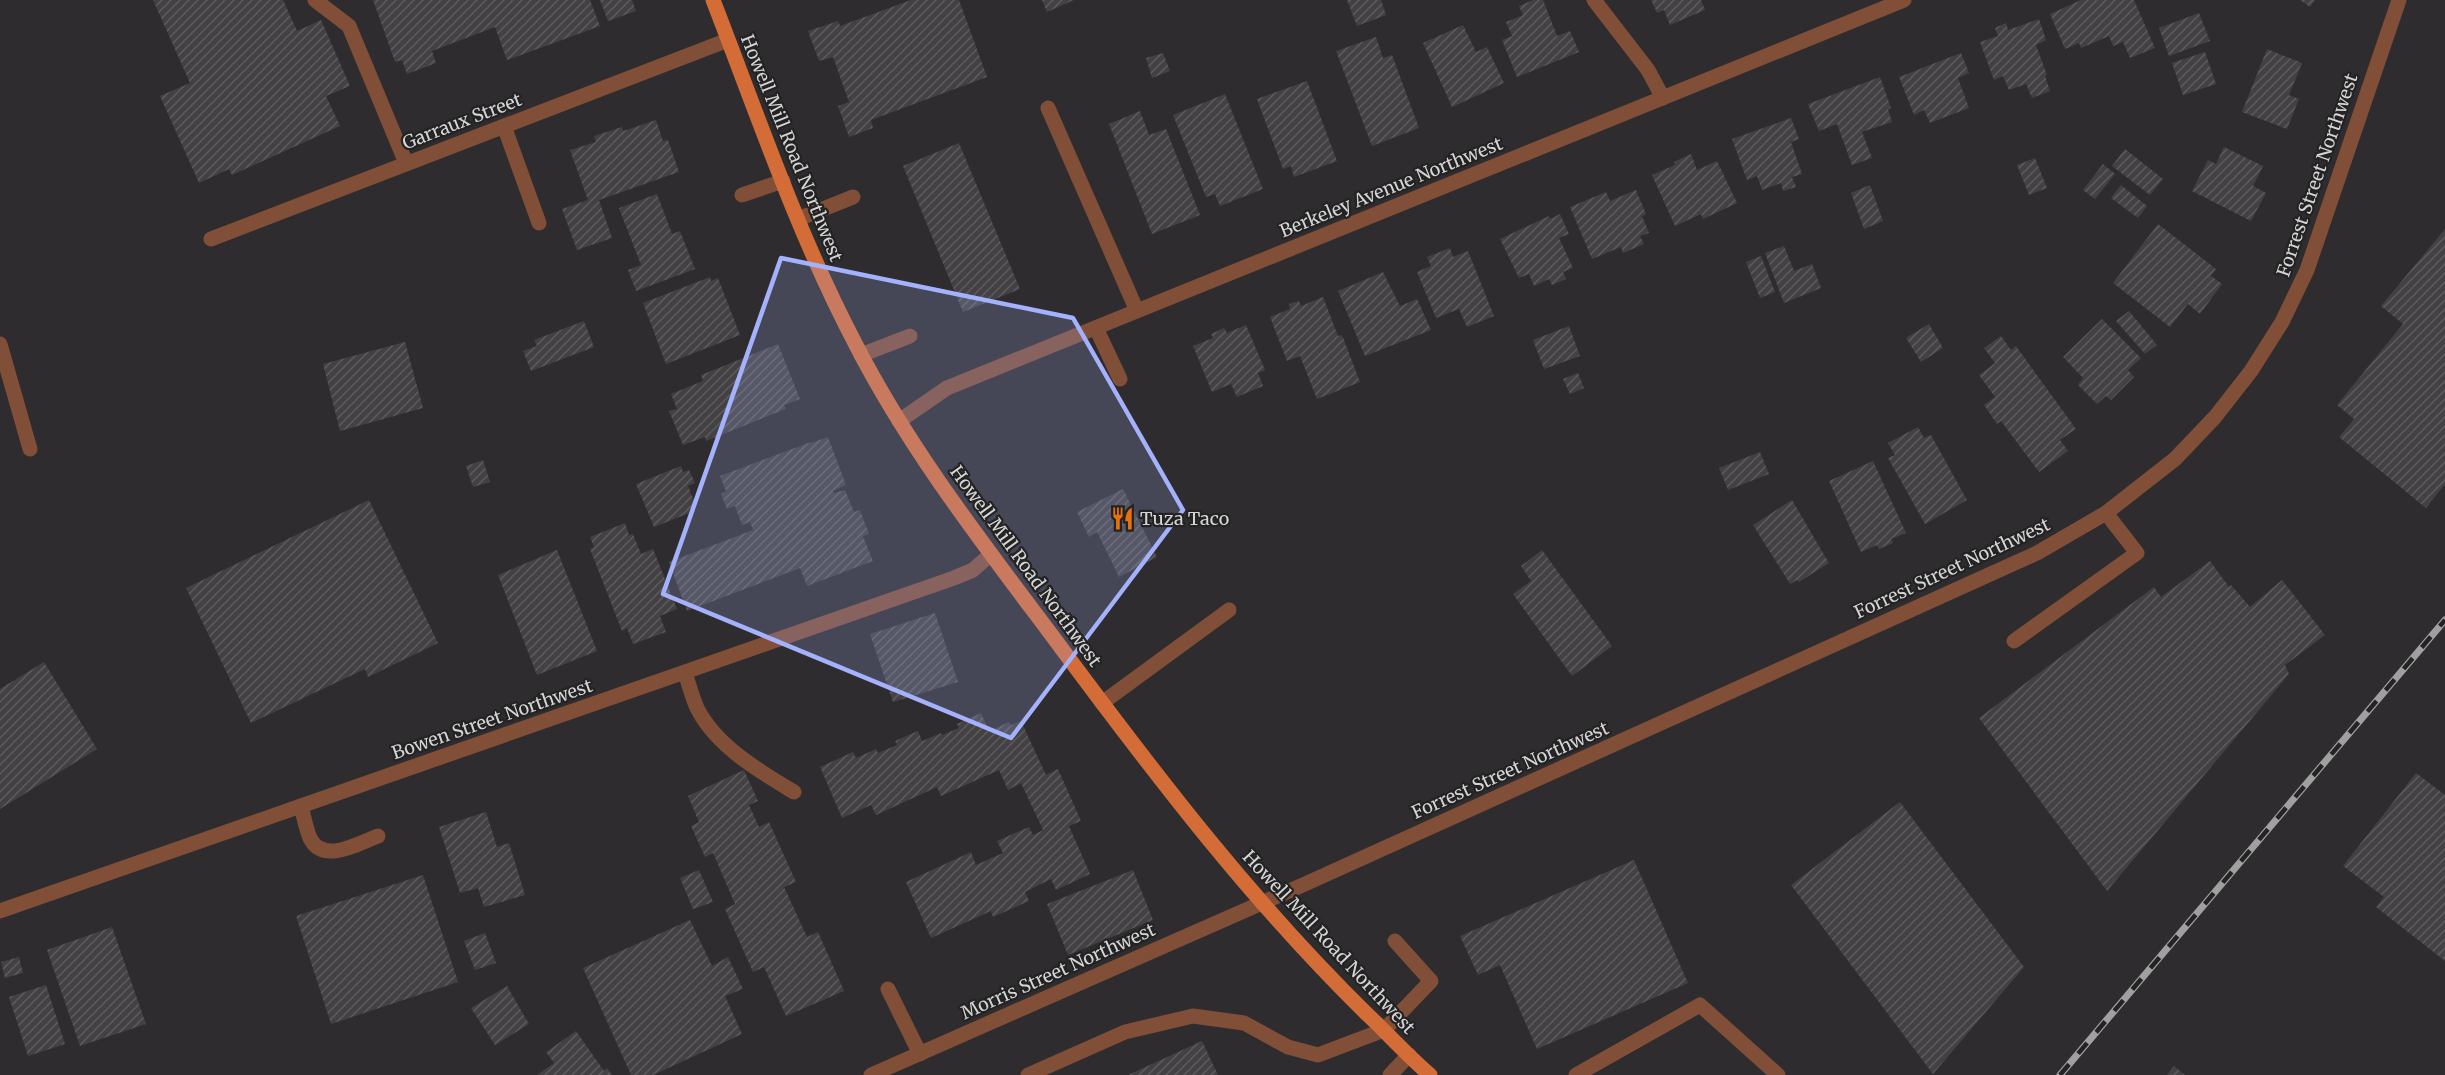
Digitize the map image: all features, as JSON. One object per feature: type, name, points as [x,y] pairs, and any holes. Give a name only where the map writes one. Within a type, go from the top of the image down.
[{"type":"main road","name":"Howell Mill Road Northwest","points":[[713,0],[816,265],[861,355],[899,421],[991,554],[1163,785],[1261,903],[1340,988],[1430,1075]]},
{"type":"street","points":[[315,0],[349,26],[405,164]]},
{"type":"street","points":[[1594,0],[1648,70],[1663,98]]},
{"type":"street","name":"Berkeley Avenue Northwest","points":[[899,421],[947,388],[1904,0]]},
{"type":"street","name":"Forrest Street Northwest","points":[[1261,903],[2037,553],[2106,513],[2175,459],[2215,417],[2251,371],[2282,322],[2307,270],[2399,0]]},
{"type":"street","name":"Garraux Street","points":[[211,239],[728,40]]},
{"type":"street","points":[[1048,108],[1137,311]]},
{"type":"street","points":[[504,126],[539,223]]},
{"type":"street","points":[[742,195],[783,181]]},
{"type":"street","points":[[798,219],[853,196]]},
{"type":"street","points":[[1096,328],[1120,379]]},
{"type":"street","points":[[861,355],[910,336]]},
{"type":"street","points":[[0,344],[30,449]]},
{"type":"street","points":[[2014,641],[2137,554],[2106,513]]},
{"type":"street","name":"Bowen Street Northwest","points":[[0,911],[954,578],[972,570],[991,554]]},
{"type":"street","points":[[1102,702],[1229,610]]},
{"type":"street","points":[[685,672],[697,708],[713,731],[755,769],[794,792]]},
{"type":"street","points":[[301,806],[311,839],[317,848],[326,852],[339,851],[378,836]]},
{"type":"street","name":"Morris Street Northwest","points":[[871,1075],[1261,903]]},
{"type":"street","points":[[1028,1075],[1125,1032],[1193,1016],[1244,1023],[1288,1047],[1318,1055],[1384,1030],[1431,981],[1395,940]]},
{"type":"street","points":[[888,989],[920,1054]]},
{"type":"street","points":[[1576,1075],[1700,1005],[1778,1075]]},
{"type":"street","points":[[1390,1075],[1409,1055]]},
{"type":"highlighted area","points":[[781,258],[1073,318],[1183,510],[1011,738],[663,594]]},
{"type":"building","points":[[153,0],[283,0],[297,31],[321,20],[350,86],[326,96],[340,126],[232,175],[229,169],[199,183],[160,96],[190,83]]},
{"type":"building","points":[[373,0],[590,0],[600,26],[507,60],[495,27],[432,51],[436,63],[407,74],[402,60],[395,62]]},
{"type":"building","points":[[600,0],[632,0],[636,11],[608,21]]},
{"type":"building","points":[[911,0],[959,0],[987,77],[871,120],[873,128],[849,137],[838,106],[849,102],[833,57],[819,61],[808,31],[838,21],[840,26]]},
{"type":"building","points":[[1042,0],[1074,0],[1047,12]]},
{"type":"building","points":[[1347,0],[1381,0],[1386,15],[1357,26]]},
{"type":"building","points":[[1533,0],[1543,0],[1557,36],[1570,31],[1579,52],[1517,77],[1502,40],[1512,36],[1506,22],[1523,15],[1519,6]]},
{"type":"building","points":[[1651,0],[1701,0],[1705,10],[1670,25],[1664,10],[1657,13]]},
{"type":"building","points":[[2081,0],[2134,0],[2155,48],[2130,58],[2123,42],[2113,46],[2109,36],[2081,48],[2079,43],[2065,49],[2050,14]]},
{"type":"building","points":[[2300,0],[2315,0],[2310,7]]},
{"type":"building","points":[[2199,13],[2210,41],[2169,56],[2159,28]]},
{"type":"building","points":[[2039,19],[2046,40],[2036,45],[2050,91],[2032,98],[2026,84],[2009,90],[2003,76],[1994,80],[1980,42],[1998,36],[1995,28],[2006,23],[2008,30]]},
{"type":"building","points":[[1463,25],[1476,52],[1487,47],[1504,83],[1452,107],[1423,43]]},
{"type":"building","points":[[1376,37],[1383,58],[1392,55],[1419,128],[1372,146],[1336,51]]},
{"type":"building","points":[[2267,49],[2302,63],[2289,95],[2299,99],[2287,129],[2242,112]]},
{"type":"building","points":[[2205,52],[2216,84],[2183,95],[2172,63]]},
{"type":"building","points":[[1163,53],[1170,71],[1152,78],[1146,58]]},
{"type":"building","points":[[1961,53],[1969,73],[1958,78],[1969,108],[1930,123],[1924,110],[1914,115],[1899,77]]},
{"type":"building","points":[[1880,77],[1891,108],[1888,109],[1892,122],[1862,132],[1872,158],[1852,165],[1837,124],[1819,131],[1808,104]]},
{"type":"building","points":[[1307,81],[1337,161],[1294,177],[1291,166],[1283,169],[1257,99]]},
{"type":"building","points":[[1225,94],[1263,189],[1220,206],[1215,194],[1206,197],[1173,115]]},
{"type":"building","points":[[1140,111],[1149,135],[1166,129],[1200,215],[1152,234],[1109,124]]},
{"type":"building","points":[[1791,118],[1799,139],[1791,142],[1802,174],[1792,177],[1796,187],[1783,191],[1781,183],[1762,190],[1757,176],[1747,180],[1732,139]]},
{"type":"building","points":[[656,120],[663,141],[668,140],[679,172],[599,200],[612,238],[577,250],[562,209],[588,200],[570,150],[596,142],[594,136],[622,127],[623,131]]},
{"type":"building","points":[[959,143],[1020,289],[963,312],[903,166]]},
{"type":"building","points":[[2224,147],[2263,166],[2253,186],[2266,193],[2251,221],[2192,191],[2208,160],[2216,164]]},
{"type":"building","points":[[2125,149],[2163,179],[2150,195],[2112,166]]},
{"type":"building","points":[[1691,154],[1697,170],[1717,161],[1737,203],[1703,219],[1701,214],[1675,226],[1652,175],[1675,165],[1674,162]]},
{"type":"building","points":[[2035,158],[2047,188],[2029,195],[2017,165]]},
{"type":"building","points":[[2103,164],[2115,174],[2095,199],[2083,190]]},
{"type":"building","points":[[1870,185],[1883,221],[1864,229],[1851,193]]},
{"type":"building","points":[[2121,185],[2147,206],[2138,218],[2111,198]]},
{"type":"building","points":[[1636,190],[1646,214],[1642,216],[1649,233],[1640,236],[1644,244],[1623,253],[1621,247],[1592,259],[1570,207],[1606,192],[1610,201]]},
{"type":"building","points":[[657,194],[672,234],[680,231],[695,269],[636,291],[628,270],[641,265],[619,208]]},
{"type":"building","points":[[1560,214],[1569,234],[1559,238],[1573,268],[1563,272],[1566,279],[1552,285],[1549,279],[1534,286],[1529,274],[1519,278],[1500,239],[1549,216],[1550,219]]},
{"type":"building","points":[[2158,224],[2216,269],[2211,276],[2222,284],[2200,314],[2188,304],[2170,327],[2113,283]]},
{"type":"building","points":[[2445,229],[2445,484],[2426,508],[2339,437],[2354,419],[2337,405],[2403,324],[2381,306]]},
{"type":"building","points":[[1784,246],[1794,271],[1812,264],[1821,288],[1784,303],[1765,253]]},
{"type":"building","points":[[1450,248],[1453,257],[1468,251],[1494,316],[1467,327],[1459,309],[1436,318],[1417,272],[1431,266],[1427,257]]},
{"type":"building","points":[[1761,256],[1775,292],[1760,298],[1746,262]]},
{"type":"building","points":[[1383,272],[1400,306],[1417,299],[1431,330],[1365,356],[1338,291]]},
{"type":"building","points":[[710,277],[711,281],[718,278],[740,335],[666,364],[643,303]]},
{"type":"building","points":[[1323,297],[1338,336],[1342,335],[1360,382],[1317,399],[1300,356],[1287,361],[1270,317],[1290,309],[1289,304],[1299,301],[1301,306]]},
{"type":"building","points":[[2129,311],[2157,345],[2145,354],[2116,321]]},
{"type":"building","points":[[2102,319],[2141,358],[2128,370],[2134,377],[2111,400],[2106,396],[2097,404],[2078,385],[2083,378],[2063,357]]},
{"type":"building","points":[[584,321],[594,347],[531,371],[523,351],[537,346],[534,340]]},
{"type":"building","points":[[1929,324],[1943,348],[1921,362],[1906,338]]},
{"type":"building","points":[[1246,325],[1265,370],[1258,373],[1263,386],[1237,397],[1231,384],[1212,392],[1193,346],[1213,338],[1211,334],[1224,328],[1227,333]]},
{"type":"building","points":[[1569,326],[1580,356],[1544,369],[1533,340]]},
{"type":"building","points":[[2001,336],[2011,350],[2016,346],[2076,429],[2060,440],[2068,451],[2039,472],[2001,421],[1997,424],[1984,405],[1995,397],[1979,375],[1995,363],[1984,348]]},
{"type":"building","points":[[405,342],[423,408],[340,431],[323,364]]},
{"type":"building","points":[[778,344],[800,399],[784,405],[786,409],[706,441],[705,437],[683,445],[669,411],[677,409],[671,394],[703,381],[701,375]]},
{"type":"building","points":[[1578,373],[1584,388],[1570,394],[1563,379]]},
{"type":"building","points":[[1918,427],[1924,438],[1931,435],[1967,500],[1925,524],[1888,458],[1895,455],[1888,443]]},
{"type":"building","points":[[828,437],[846,485],[833,491],[834,493],[845,490],[854,512],[860,510],[869,534],[863,536],[873,561],[807,586],[800,568],[687,611],[669,562],[753,530],[750,522],[742,525],[735,506],[727,509],[721,494],[726,491],[720,476]]},
{"type":"building","points":[[1760,452],[1769,474],[1728,490],[1719,468]]},
{"type":"building","points":[[483,460],[490,482],[473,487],[466,466]]},
{"type":"building","points":[[1873,461],[1906,533],[1891,539],[1893,543],[1879,549],[1877,545],[1861,552],[1829,481]]},
{"type":"building","points":[[681,466],[683,472],[689,470],[695,483],[688,486],[696,506],[691,509],[692,512],[654,527],[636,484]]},
{"type":"building","points":[[1123,489],[1157,557],[1119,577],[1097,532],[1089,537],[1077,512]]},
{"type":"building","points":[[369,500],[438,643],[368,677],[365,669],[251,723],[186,588]]},
{"type":"building","points":[[1792,500],[1829,563],[1799,582],[1797,580],[1790,584],[1753,525]]},
{"type":"building","points":[[625,523],[629,535],[633,534],[641,554],[653,549],[677,609],[660,616],[666,632],[633,644],[627,628],[622,631],[590,549],[594,547],[590,537]]},
{"type":"building","points":[[557,550],[597,651],[537,675],[498,575]]},
{"type":"building","points":[[1542,550],[1612,646],[1572,676],[1513,594],[1531,581],[1521,566]]},
{"type":"building","points":[[2210,561],[2229,587],[2231,585],[2250,607],[2282,580],[2325,635],[2285,665],[2289,674],[2107,891],[1979,718],[2154,587],[2161,597]]},
{"type":"building","points":[[935,613],[958,682],[893,702],[870,634]]},
{"type":"building","points":[[44,662],[97,749],[0,809],[0,689]]},
{"type":"building","points":[[981,713],[989,731],[1009,722],[1011,725],[1021,721],[1046,775],[1058,769],[1081,821],[1069,826],[1090,874],[1056,890],[1051,879],[1025,892],[1029,901],[993,917],[991,911],[931,938],[906,882],[971,852],[976,865],[1003,853],[997,841],[1029,827],[1033,835],[1043,830],[1021,783],[1008,790],[999,770],[941,796],[937,787],[876,815],[871,805],[842,818],[820,767],[853,752],[856,758],[876,749],[878,753],[897,745],[895,741],[918,731],[922,741],[941,733],[942,735],[959,728],[957,724]]},
{"type":"building","points":[[744,770],[758,801],[749,805],[759,827],[769,822],[796,882],[784,887],[807,937],[818,932],[844,991],[786,1016],[764,967],[753,972],[725,909],[735,904],[713,853],[705,857],[691,826],[699,822],[688,796]]},
{"type":"building","points":[[2416,773],[2445,795],[2445,961],[2376,907],[2384,897],[2343,866]]},
{"type":"building","points":[[1900,802],[2024,967],[1933,1074],[1791,885]]},
{"type":"building","points":[[486,812],[497,847],[509,843],[525,895],[484,907],[478,888],[460,893],[439,827]]},
{"type":"building","points":[[1634,860],[1688,983],[1537,1049],[1500,965],[1478,975],[1460,936]]},
{"type":"building","points":[[699,870],[713,902],[693,909],[680,878]]},
{"type":"building","points":[[1133,870],[1153,920],[1068,955],[1047,904]]},
{"type":"building","points":[[423,875],[458,982],[331,1024],[296,916]]},
{"type":"building","points":[[690,920],[712,966],[728,957],[743,989],[725,996],[742,1034],[653,1075],[631,1075],[583,968]]},
{"type":"building","points":[[112,927],[146,1024],[80,1046],[47,950]]},
{"type":"building","points":[[485,933],[496,963],[475,970],[464,941]]},
{"type":"building","points":[[19,957],[23,973],[5,978],[1,962]]},
{"type":"building","points":[[46,985],[65,1044],[28,1056],[9,997]]},
{"type":"building","points":[[507,986],[529,1024],[495,1045],[471,1008]]},
{"type":"building","points":[[576,1031],[604,1071],[607,1068],[612,1075],[537,1075],[554,1063],[546,1052]]},
{"type":"building","points":[[1202,1041],[1218,1075],[1128,1075]]},
{"type":"building","points":[[2174,1066],[2185,1075],[2167,1075]]},
{"type":"railway","points":[[2060,1075],[2445,620]]},
{"type":"place","name":"Tuza Taco","points":[[1122,518]]}]
